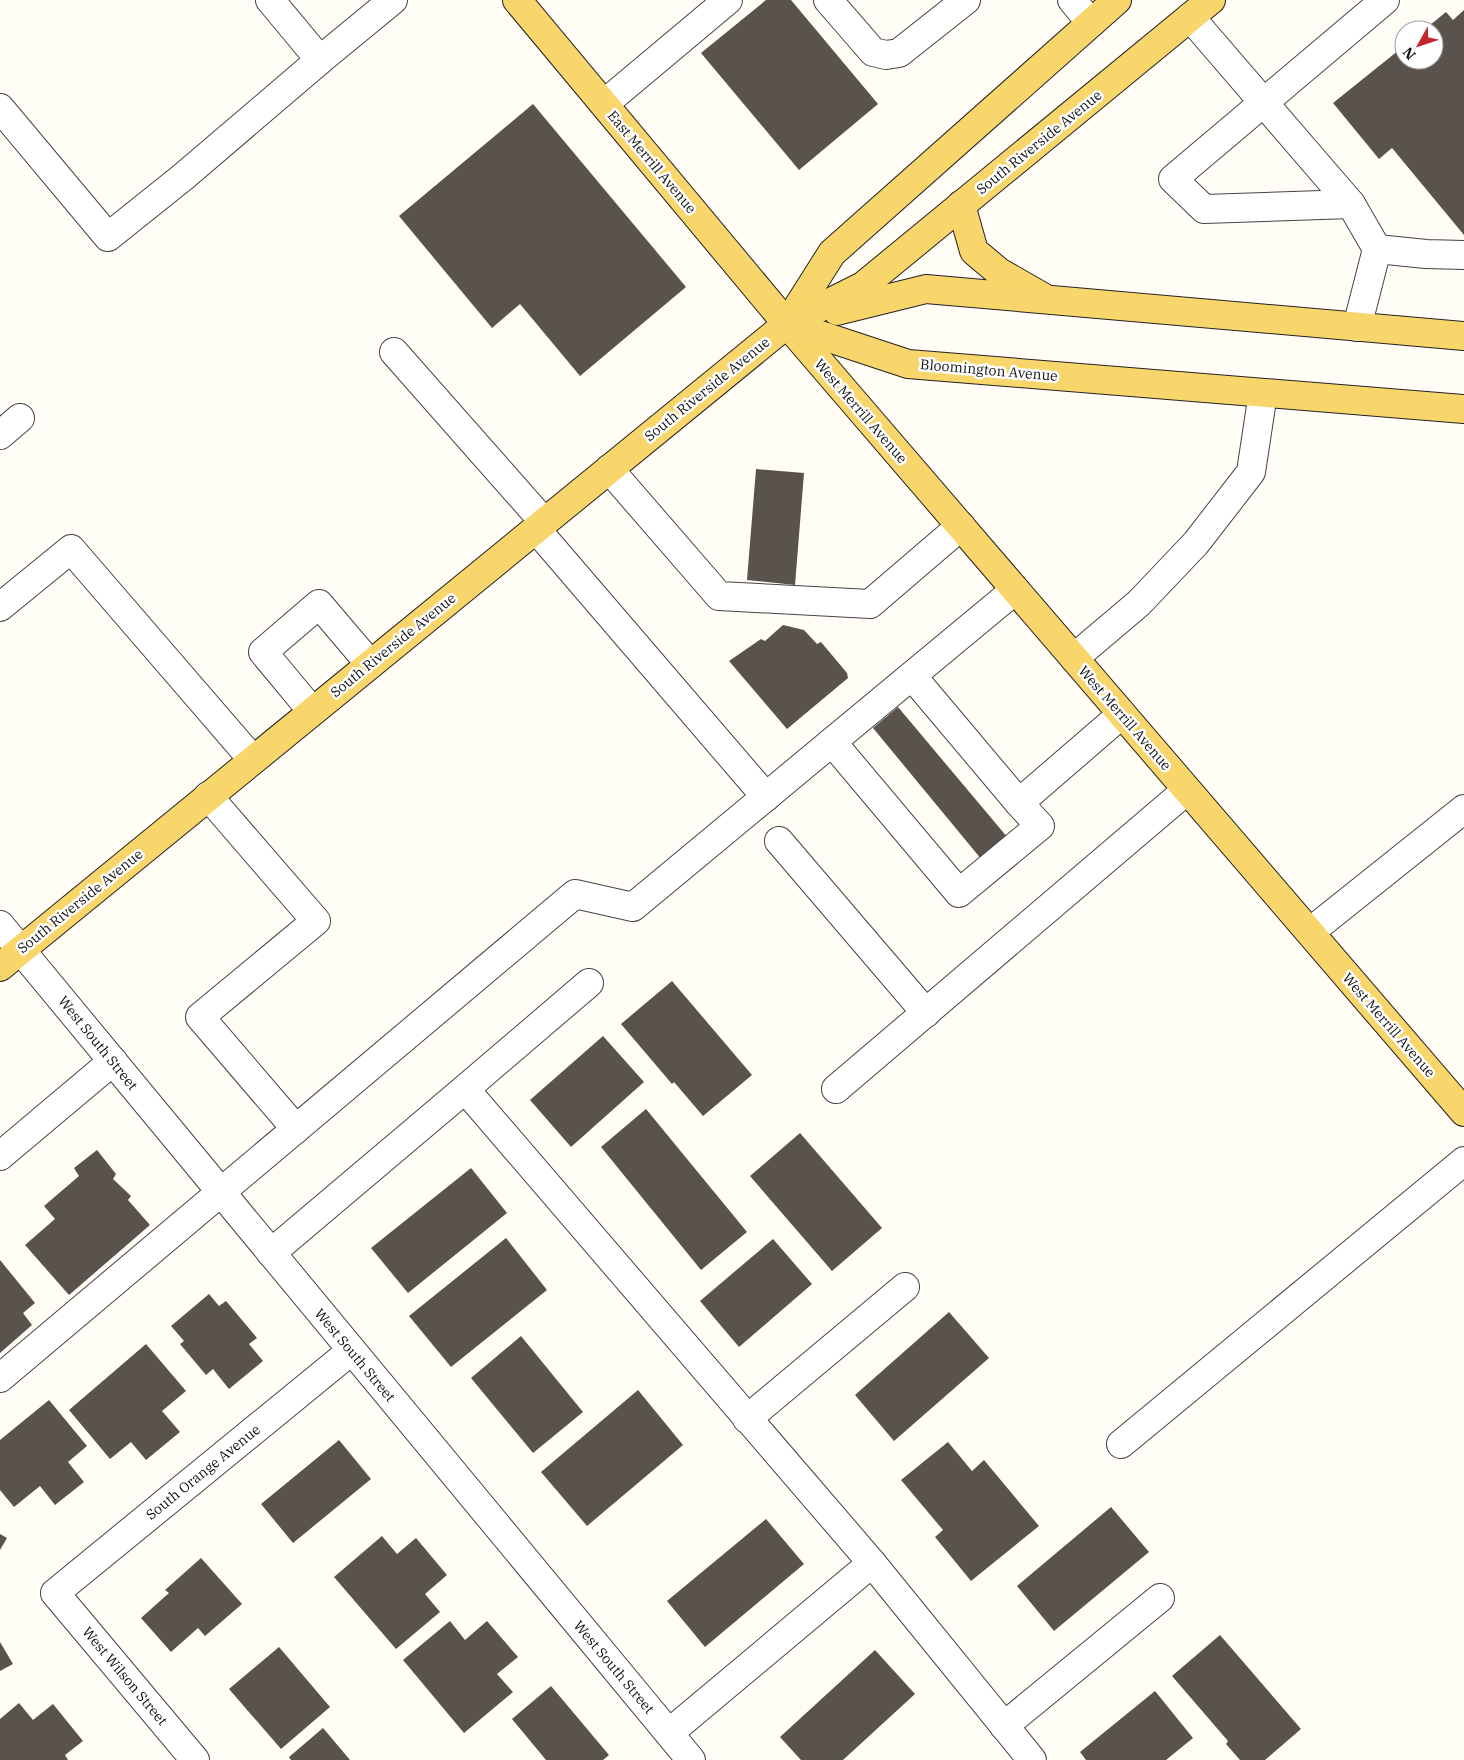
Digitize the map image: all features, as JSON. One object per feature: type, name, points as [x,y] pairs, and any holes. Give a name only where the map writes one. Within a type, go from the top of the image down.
[{"type":"main road","name":"East Merrill Avenue","points":[[517,0],[787,324]]},
{"type":"main road","name":"South Riverside Avenue","points":[[787,324],[832,253],[1117,0]]},
{"type":"main road","name":"South Riverside Avenue","points":[[0,967],[787,324],[863,286],[1200,8]]},
{"type":"main road","points":[[961,205],[974,250],[999,272],[1048,300]]},
{"type":"main road","points":[[787,324],[926,289],[1464,336]]},
{"type":"main road","name":"Bloomington Avenue","points":[[787,324],[908,364],[1464,409]]},
{"type":"main road","name":"West Merrill Avenue","points":[[787,324],[1464,1112]]},
{"type":"street","points":[[270,0],[320,60]]},
{"type":"street","points":[[0,108],[108,237],[183,177],[393,0]]},
{"type":"street","points":[[604,104],[728,0]]},
{"type":"street","points":[[828,0],[873,52],[886,56],[899,53],[966,0]]},
{"type":"street","points":[[1072,0],[1091,23]]},
{"type":"street","points":[[1351,204],[1204,209],[1173,178],[1385,0]]},
{"type":"street","points":[[1200,8],[1264,102],[1351,204],[1377,249],[1357,326]]},
{"type":"street","points":[[1377,249],[1426,254],[1464,255]]},
{"type":"street","points":[[394,352],[766,797]]},
{"type":"street","points":[[1074,658],[1139,603],[1196,543],[1251,472],[1263,393]]},
{"type":"street","points":[[609,469],[719,596],[870,604],[961,526]]},
{"type":"street","points":[[0,607],[71,549],[253,760]]},
{"type":"street","points":[[0,1378],[575,894],[633,907],[1016,590]]},
{"type":"street","points":[[312,711],[262,652],[319,604],[370,664]]},
{"type":"street","points":[[832,742],[959,893],[1040,826],[912,676]]},
{"type":"street","points":[[1019,803],[1122,714]]},
{"type":"street","points":[[836,1090],[1187,790]]},
{"type":"street","points":[[208,796],[316,921],[200,1017],[296,1129]]},
{"type":"street","points":[[1310,932],[1464,809]]},
{"type":"street","points":[[779,840],[926,1013]]},
{"type":"street","name":"West South Street","points":[[0,925],[691,1760]]},
{"type":"street","points":[[271,1253],[589,983]]},
{"type":"street","points":[[0,1156],[113,1061]]},
{"type":"street","points":[[465,1089],[872,1564],[1032,1760]]},
{"type":"street","points":[[1121,1444],[1464,1161]]},
{"type":"street","points":[[748,1419],[905,1287]]},
{"type":"street","name":"South Orange Avenue","points":[[55,1593],[352,1351]]},
{"type":"street","points":[[669,1733],[872,1564]]},
{"type":"street","name":"West Wilson Street","points":[[55,1593],[195,1760]]},
{"type":"street","points":[[1004,1726],[1160,1598]]},
{"type":"building","points":[[766,0],[791,0],[878,104],[799,170],[701,53]]},
{"type":"building","points":[[1464,10],[1464,235],[1392,148],[1379,159],[1333,103],[1394,54],[1394,70],[1444,70],[1444,20],[1436,20],[1446,12],[1453,20]]},
{"type":"building","points":[[533,104],[686,287],[580,376],[520,304],[492,328],[399,216]]},
{"type":"building","points":[[756,469],[804,473],[795,585],[747,580]]},
{"type":"building","points":[[783,625],[804,630],[817,644],[821,642],[847,673],[848,678],[787,729],[729,661],[761,639],[765,641]]},
{"type":"building","points":[[898,707],[1008,838],[982,860],[873,728]]},
{"type":"building","points":[[672,981],[752,1075],[703,1116],[674,1082],[672,1084],[621,1024]]},
{"type":"building","points":[[603,1036],[644,1082],[571,1147],[530,1100]]},
{"type":"building","points":[[646,1109],[747,1232],[701,1270],[601,1147]]},
{"type":"building","points":[[800,1133],[882,1228],[832,1271],[750,1176]]},
{"type":"building","points":[[97,1150],[116,1174],[113,1179],[131,1196],[128,1200],[150,1225],[69,1295],[25,1245],[55,1219],[44,1206],[79,1176],[74,1168]]},
{"type":"building","points":[[471,1168],[507,1213],[408,1293],[371,1248]]},
{"type":"building","points":[[506,1238],[547,1290],[451,1367],[409,1316]]},
{"type":"building","points":[[773,1239],[812,1284],[739,1347],[700,1301]]},
{"type":"building","points":[[0,1260],[35,1303],[23,1313],[32,1325],[0,1353]]},
{"type":"building","points":[[209,1294],[219,1306],[226,1301],[257,1338],[249,1344],[263,1361],[229,1389],[213,1369],[206,1375],[180,1344],[184,1341],[171,1326]]},
{"type":"building","points":[[949,1312],[989,1358],[894,1441],[855,1395]]},
{"type":"building","points":[[521,1336],[583,1412],[533,1453],[471,1378]]},
{"type":"building","points":[[146,1344],[186,1391],[162,1411],[180,1432],[146,1460],[131,1442],[110,1459],[69,1410]]},
{"type":"building","points":[[638,1390],[683,1445],[587,1526],[541,1472]]},
{"type":"building","points":[[49,1400],[87,1446],[68,1462],[84,1482],[55,1505],[40,1486],[14,1507],[0,1490],[0,1440]]},
{"type":"building","points":[[339,1440],[371,1479],[293,1543],[261,1504]]},
{"type":"building","points":[[948,1442],[972,1471],[984,1460],[1039,1526],[971,1581],[935,1537],[943,1530],[901,1480]]},
{"type":"building","points":[[1111,1507],[1149,1552],[1054,1631],[1017,1586]]},
{"type":"building","points":[[766,1519],[804,1564],[705,1647],[667,1601]]},
{"type":"building","points":[[0,1534],[7,1538],[0,1550]]},
{"type":"building","points":[[382,1536],[397,1554],[416,1538],[447,1575],[425,1594],[440,1612],[396,1649],[334,1577]]},
{"type":"building","points":[[201,1558],[242,1604],[205,1636],[198,1628],[171,1652],[141,1618],[169,1593],[165,1590]]},
{"type":"building","points":[[450,1621],[465,1640],[487,1621],[518,1657],[497,1674],[513,1692],[464,1733],[403,1660]]},
{"type":"building","points":[[1220,1635],[1301,1729],[1265,1760],[1240,1760],[1226,1744],[1228,1741],[1172,1676]]},
{"type":"building","points":[[0,1642],[13,1664],[0,1671]]},
{"type":"building","points":[[279,1647],[330,1707],[281,1749],[229,1689]]},
{"type":"building","points":[[875,1650],[915,1694],[843,1760],[801,1760],[780,1737]]},
{"type":"building","points":[[551,1686],[609,1755],[603,1760],[546,1760],[512,1719]]},
{"type":"building","points":[[1155,1691],[1193,1738],[1166,1760],[1086,1760],[1080,1752]]},
{"type":"building","points":[[19,1703],[33,1720],[53,1704],[83,1741],[65,1755],[68,1760],[0,1760],[0,1719]]},
{"type":"building","points":[[323,1728],[350,1760],[291,1760],[289,1757]]}]
